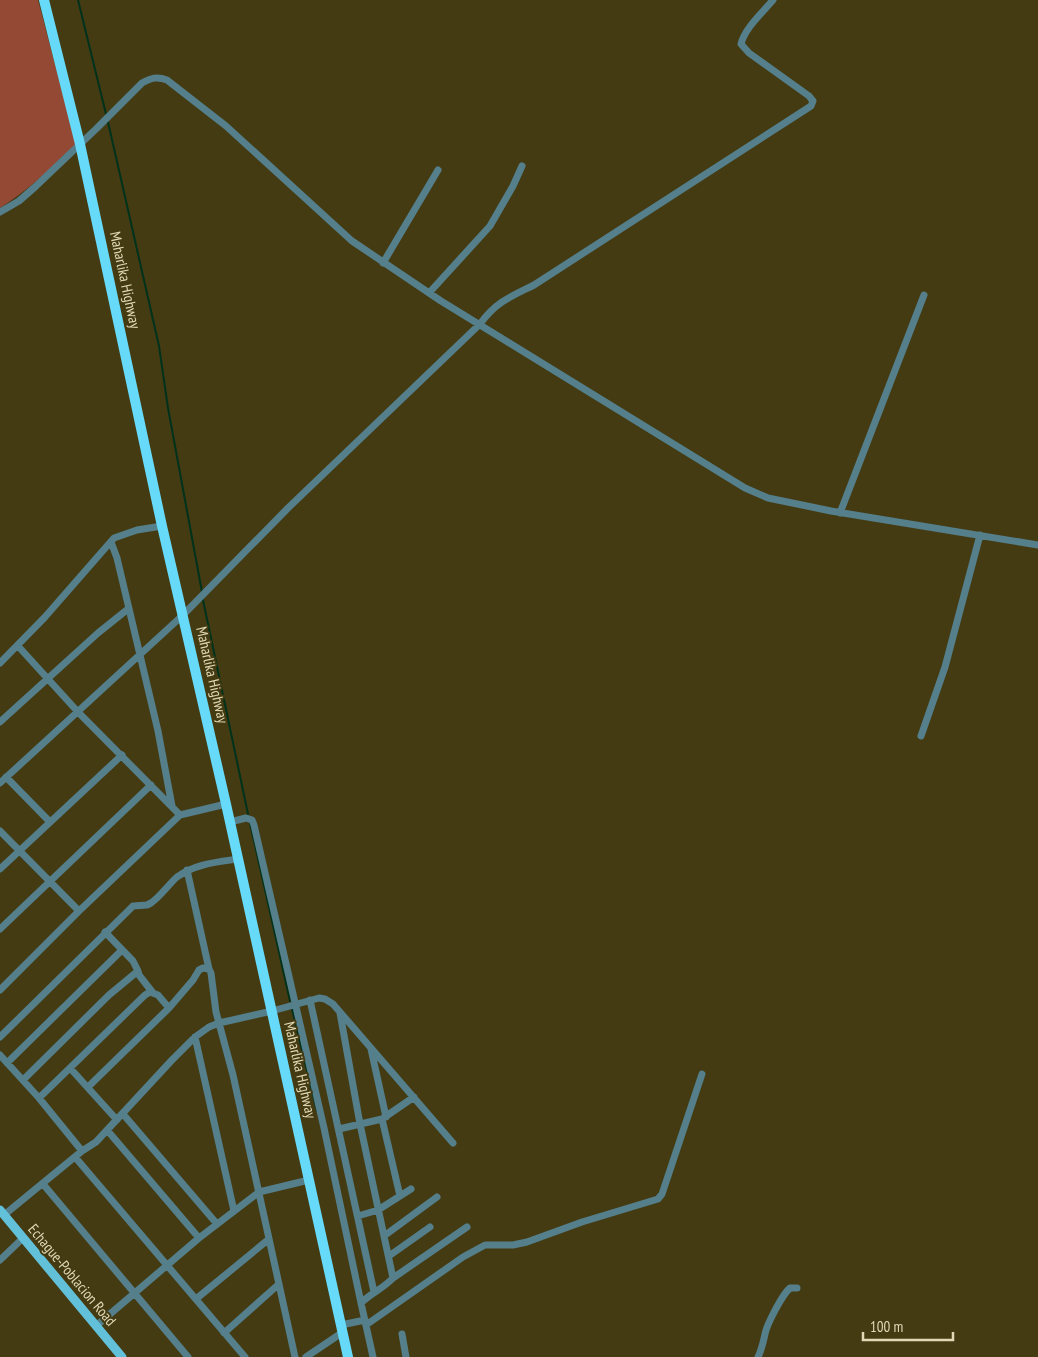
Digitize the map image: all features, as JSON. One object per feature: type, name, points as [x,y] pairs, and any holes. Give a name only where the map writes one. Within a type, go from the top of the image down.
[{"type":"highway","name":"Maharlika Highway","points":[[44,0],[80,144],[162,526],[226,804],[348,1357]]},
{"type":"main road","name":"Echague-Poblacion Road","points":[[2,1213],[122,1357]]},
{"type":"street","points":[[0,783],[183,615],[288,508],[480,324],[489,311],[506,299],[534,285],[811,106],[812,101],[809,96],[749,53],[742,44],[744,37],[772,0]]},
{"type":"street","points":[[0,212],[19,201],[142,83],[151,78],[162,78],[226,126],[352,241],[383,263],[745,488],[776,500],[840,513],[1038,545]]},
{"type":"street","points":[[429,293],[490,226],[522,166]]},
{"type":"street","points":[[383,263],[438,170]]},
{"type":"street","points":[[840,513],[924,295]]},
{"type":"street","points":[[0,663],[18,646],[114,538],[162,526]]},
{"type":"street","points":[[921,736],[945,666],[980,535]]},
{"type":"street","points":[[111,542],[117,558],[158,731],[172,806]]},
{"type":"street","points":[[0,722],[128,608]]},
{"type":"street","points":[[18,646],[78,712],[180,815]]},
{"type":"street","points":[[0,870],[122,755]]},
{"type":"street","points":[[6,777],[50,822]]},
{"type":"street","points":[[0,929],[48,881],[151,785]]},
{"type":"street","points":[[0,990],[78,912],[180,815],[226,804]]},
{"type":"street","points":[[230,822],[249,818],[254,825],[324,1128],[373,1357]]},
{"type":"street","points":[[0,831],[78,912]]},
{"type":"street","points":[[0,1037],[133,906],[147,905],[187,870],[198,866],[238,859]]},
{"type":"street","points":[[187,870],[211,973],[219,1023],[259,1192],[295,1357]]},
{"type":"street","points":[[105,932],[133,961],[139,976],[169,1008]]},
{"type":"street","points":[[7,1063],[122,950]]},
{"type":"street","points":[[88,1087],[169,1008],[199,970],[203,968],[209,969]]},
{"type":"street","points":[[23,1080],[109,995],[138,971]]},
{"type":"street","points":[[39,1098],[145,995],[153,993]]},
{"type":"street","points":[[2,1213],[43,1184],[82,1151],[96,1142],[195,1036],[209,1026],[319,998],[333,1004],[453,1142]]},
{"type":"street","points":[[310,1000],[374,1292]]},
{"type":"street","points":[[340,1012],[360,1124],[393,1278]]},
{"type":"street","points":[[195,1036],[234,1211]]},
{"type":"street","points":[[371,1049],[400,1196]]},
{"type":"street","points":[[0,1055],[39,1098],[82,1151]]},
{"type":"street","points":[[70,1068],[120,1117],[217,1224]]},
{"type":"street","points":[[306,1357],[342,1329],[365,1323],[463,1257],[485,1245],[528,1242],[582,1222],[658,1199],[662,1194],[702,1074]]},
{"type":"street","points":[[339,1129],[384,1118],[414,1097]]},
{"type":"street","points":[[107,1130],[199,1238]]},
{"type":"street","points":[[76,1157],[245,1357]]},
{"type":"street","points":[[96,1326],[199,1238],[259,1192],[309,1180]]},
{"type":"street","points":[[43,1184],[188,1357]]},
{"type":"street","points":[[358,1216],[378,1210],[411,1189]]},
{"type":"street","points":[[384,1236],[437,1197]]},
{"type":"street","points":[[389,1256],[430,1227]]},
{"type":"street","points":[[361,1303],[374,1292],[388,1284],[393,1278],[467,1227]]},
{"type":"street","points":[[0,1260],[23,1238]]},
{"type":"street","points":[[196,1299],[269,1239]]},
{"type":"street","points":[[224,1333],[279,1284]]},
{"type":"street","points":[[758,1357],[764,1345],[766,1331],[784,1296],[790,1288],[797,1288]]},
{"type":"street","points":[[402,1334],[406,1357]]},
{"type":"shaded area","points":[[0,0],[38,0],[76,144],[40,178],[0,208]]},
{"type":"waterway","points":[[78,0],[106,114]]},
{"type":"waterway","points":[[108,122],[159,346],[168,408],[202,592]]},
{"type":"waterway","points":[[203,600],[248,814]]},
{"type":"waterway","points":[[250,823],[290,1001]]},
{"type":"waterway","points":[[292,1009],[317,1111]]}]
